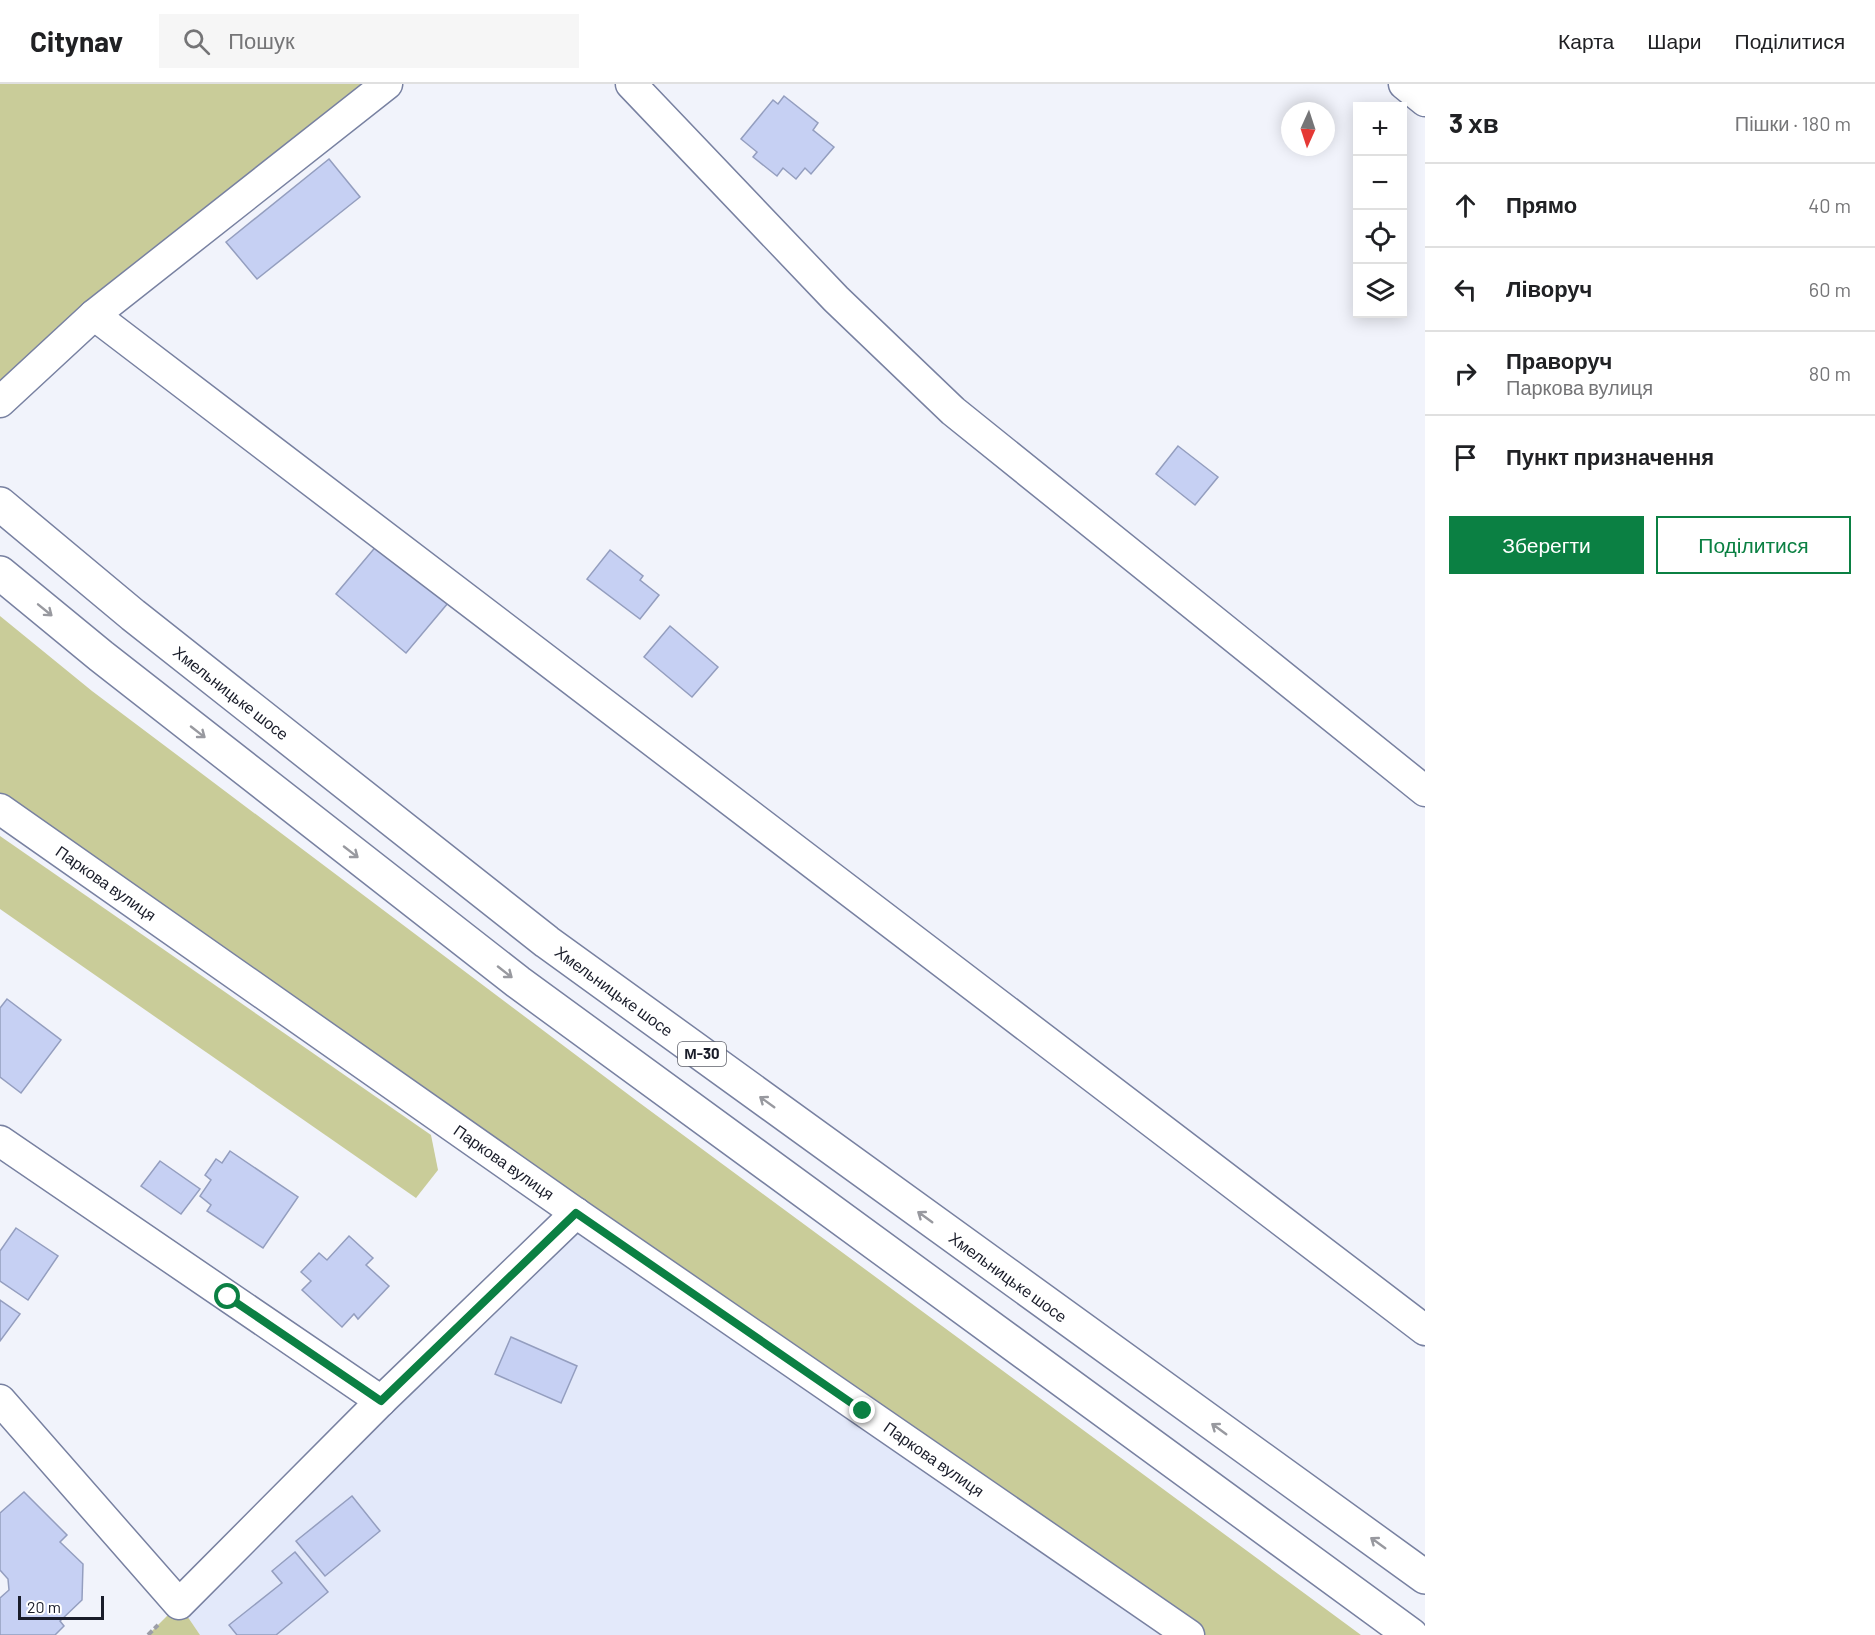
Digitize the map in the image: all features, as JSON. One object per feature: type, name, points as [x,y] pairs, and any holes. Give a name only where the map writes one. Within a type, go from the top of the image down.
[{"type":"highway","name":"Хмельницьке шосе","points":[[0,504],[133,615],[547,942],[1425,1577]]},
{"type":"highway","points":[[0,573],[101,656],[518,982],[1411,1635]]},
{"type":"street","points":[[0,402],[94,315],[387,84]]},
{"type":"street","points":[[631,84],[844,306],[953,411],[1425,791]]},
{"type":"street","points":[[1404,84],[1425,101]]},
{"type":"street","points":[[94,315],[1425,1330]]},
{"type":"street","name":"Паркова вулиця","points":[[0,809],[576,1213],[1189,1635]]},
{"type":"street","points":[[0,1142],[381,1401]]},
{"type":"street","points":[[0,1400],[179,1604],[381,1401],[576,1213]]},
{"type":"shaded area","points":[[576,1213],[1189,1635],[200,1635],[179,1604]]},
{"type":"green space","points":[[0,84],[387,84],[0,402]]},
{"type":"green space","points":[[0,616],[92,691],[637,1101],[1361,1635],[1189,1635],[0,809]]},
{"type":"green space","points":[[0,836],[431,1135],[438,1170],[416,1198],[0,909]]},
{"type":"green space","points":[[179,1604],[200,1635],[148,1635]]},
{"type":"building","points":[[784,96],[818,123],[813,130],[834,147],[811,174],[805,168],[796,179],[783,168],[777,176],[753,157],[757,152],[741,139],[773,100],[778,104]]},
{"type":"building","points":[[329,159],[360,197],[257,279],[226,242]]},
{"type":"building","points":[[1178,446],[1218,477],[1195,505],[1156,474]]},
{"type":"building","points":[[378,544],[448,603],[406,653],[336,594]]},
{"type":"building","points":[[610,550],[643,576],[640,580],[659,595],[640,619],[587,579]]},
{"type":"building","points":[[670,626],[718,667],[692,697],[644,657]]},
{"type":"building","points":[[7,999],[61,1040],[21,1093],[0,1077],[0,1008]]},
{"type":"building","points":[[230,1151],[298,1197],[263,1248],[207,1211],[211,1205],[200,1196],[211,1180],[205,1175],[216,1159],[222,1163]]},
{"type":"building","points":[[160,1161],[200,1189],[181,1214],[141,1186]]},
{"type":"building","points":[[16,1228],[58,1256],[28,1300],[0,1281],[0,1251]]},
{"type":"building","points":[[349,1236],[373,1258],[366,1265],[389,1286],[358,1319],[354,1314],[342,1327],[302,1290],[311,1281],[301,1272],[319,1253],[327,1260]]},
{"type":"building","points":[[0,1300],[20,1314],[0,1341]]},
{"type":"building","points":[[511,1337],[577,1366],[561,1403],[495,1374]]},
{"type":"building","points":[[24,1492],[67,1535],[60,1542],[83,1564],[82,1600],[60,1621],[64,1626],[55,1635],[0,1635],[0,1598],[9,1590],[8,1579],[0,1570],[0,1513]]},
{"type":"building","points":[[352,1496],[380,1531],[325,1576],[296,1541]]},
{"type":"building","points":[[295,1552],[328,1592],[276,1635],[237,1635],[229,1625],[282,1583],[272,1571]]},
{"type":"route","points":[[228,1297],[381,1401],[576,1213],[863,1411]]}]
